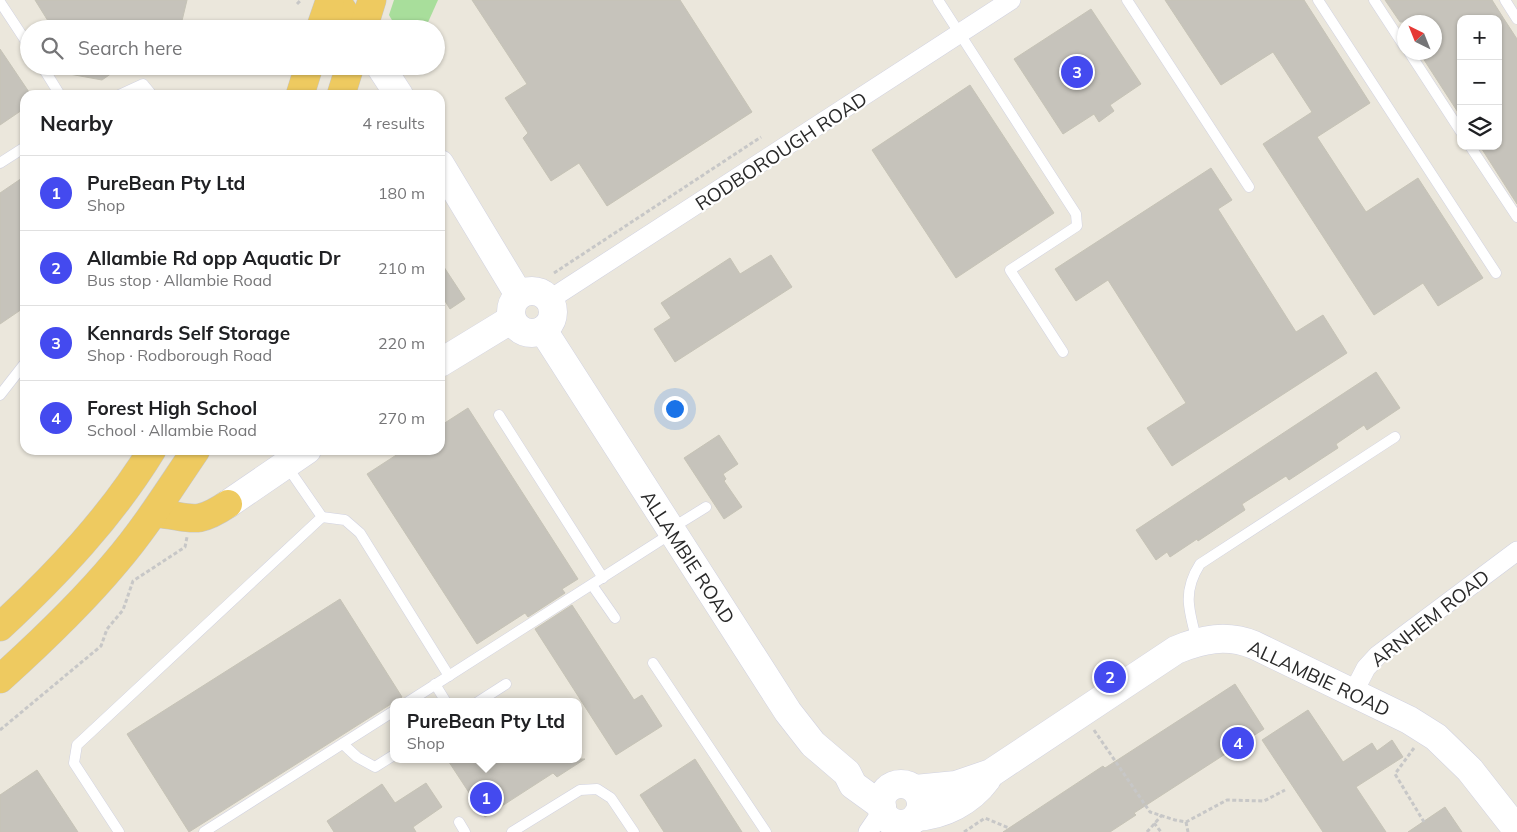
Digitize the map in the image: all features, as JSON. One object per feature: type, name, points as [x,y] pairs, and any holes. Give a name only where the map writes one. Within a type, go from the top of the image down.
[{"type":"highway","points":[[323,20],[330,0]]},
{"type":"highway","points":[[336,0],[349,20]]},
{"type":"highway","points":[[366,20],[372,0]]},
{"type":"highway","points":[[302,90],[306,75]]},
{"type":"highway","points":[[343,90],[347,75]]},
{"type":"highway","points":[[0,627],[55,576],[134,479],[149,455]]},
{"type":"highway","points":[[0,679],[72,612],[117,562],[154,513],[193,455]]},
{"type":"highway","points":[[154,513],[189,519],[201,519],[228,504]]},
{"type":"main road","points":[[386,75],[396,90]]},
{"type":"main road","points":[[445,173],[516,307],[515,325],[525,332],[537,333],[543,330],[552,320],[550,300],[545,295],[532,291],[516,307],[445,359]]},
{"type":"main road","name":"ALLAMBIE ROAD","points":[[543,330],[788,712],[818,749],[847,772],[853,785],[888,805],[991,773],[1176,650],[1197,641],[1219,639],[1244,641],[1409,720],[1436,737],[1470,770],[1517,830]]},
{"type":"main road","points":[[228,504],[296,457]]},
{"type":"main road","name":"ALLAMBIE ROAD","points":[[910,824],[961,803],[978,791],[991,773]]},
{"type":"main road","points":[[888,805],[921,800],[919,812],[910,824]]},
{"type":"street","name":"RODBOROUGH ROAD","points":[[550,300],[1011,0]]},
{"type":"street","name":"ARNHEM ROAD","points":[[1353,693],[1366,668],[1378,655],[1517,552]]},
{"type":"lane","points":[[938,0],[1076,214],[1077,226],[1010,270],[1063,352]]},
{"type":"lane","points":[[1127,0],[1249,187]]},
{"type":"lane","points":[[1318,0],[1496,273]]},
{"type":"lane","points":[[1374,0],[1397,35]]},
{"type":"lane","points":[[1505,0],[1517,19]]},
{"type":"lane","points":[[0,2],[20,32]]},
{"type":"lane","points":[[1414,60],[1457,126]]},
{"type":"lane","points":[[48,75],[57,90]]},
{"type":"lane","points":[[130,90],[143,84],[148,90]]},
{"type":"lane","points":[[0,164],[20,150]]},
{"type":"lane","points":[[1473,150],[1517,217]]},
{"type":"lane","points":[[0,395],[20,369]]},
{"type":"lane","points":[[499,415],[603,578]]},
{"type":"lane","points":[[1197,641],[1188,604],[1190,580],[1200,564],[1395,437]]},
{"type":"lane","points":[[296,457],[322,517]]},
{"type":"lane","points":[[414,698],[603,578],[706,507]]},
{"type":"lane","points":[[322,517],[345,520],[360,533],[449,676]]},
{"type":"lane","points":[[119,832],[74,763],[77,745],[322,517]]},
{"type":"lane","points":[[592,585],[615,618]]},
{"type":"lane","points":[[653,663],[766,832]]},
{"type":"lane","points":[[435,684],[444,698]]},
{"type":"lane","points":[[484,698],[506,684]]},
{"type":"lane","points":[[204,832],[390,714]]},
{"type":"lane","points":[[343,744],[357,757],[375,767],[390,758]]},
{"type":"lane","points":[[512,832],[580,790],[597,789],[611,798],[634,832]]},
{"type":"lane","points":[[459,822],[465,832]]},
{"type":"path","points":[[554,273],[761,137]]},
{"type":"path","points":[[0,730],[101,646],[107,630],[123,610],[133,581],[185,547],[187,534]]},
{"type":"path","points":[[1094,730],[1150,812],[1186,822],[1227,800],[1264,801],[1285,790]]},
{"type":"path","points":[[1414,747],[1395,774],[1424,822]]},
{"type":"path","points":[[1148,832],[1162,815]]},
{"type":"path","points":[[964,832],[985,818],[1009,828]]},
{"type":"path","points":[[1186,822],[1188,832]]},
{"type":"path","points":[[1154,823],[1161,832]]},
{"type":"green space","points":[[394,0],[438,0],[429,20],[392,20],[389,15]]},
{"type":"building","points":[[35,0],[187,0],[182,20],[47,20]]},
{"type":"building","points":[[472,0],[680,0],[752,112],[607,206],[579,163],[551,181],[523,138],[528,133],[505,98],[527,84]]},
{"type":"building","points":[[1165,0],[1304,0],[1370,103],[1317,137],[1366,212],[1418,178],[1483,278],[1438,306],[1423,283],[1374,315],[1263,144],[1312,112],[1273,52],[1221,85]]},
{"type":"building","points":[[1385,0],[1492,0],[1502,15],[1457,15],[1457,111],[1424,60],[1442,60],[1442,15],[1397,15],[1397,18]]},
{"type":"building","points":[[1091,9],[1141,84],[1110,105],[1114,111],[1099,122],[1094,114],[1063,134],[1014,59]]},
{"type":"building","points":[[1502,16],[1517,39],[1517,204],[1483,150],[1502,150]]},
{"type":"building","points":[[0,49],[28,90],[20,90],[20,111],[0,125]]},
{"type":"building","points":[[75,75],[109,75],[102,80]]},
{"type":"building","points":[[970,85],[1054,213],[956,278],[872,150]]},
{"type":"building","points":[[1211,168],[1232,200],[1218,209],[1296,332],[1323,315],[1347,353],[1172,466],[1147,428],[1186,403],[1108,280],[1076,301],[1055,269]]},
{"type":"building","points":[[20,179],[20,310],[0,324],[0,193]]},
{"type":"building","points":[[771,255],[792,287],[675,362],[654,329],[671,318],[661,303],[730,258],[740,274]]},
{"type":"building","points":[[445,269],[465,299],[450,309],[445,301]]},
{"type":"building","points":[[1376,372],[1400,408],[1367,430],[1364,425],[1336,444],[1338,448],[1289,480],[1286,476],[1242,504],[1245,510],[1198,541],[1197,539],[1170,557],[1167,552],[1156,560],[1136,530]]},
{"type":"building","points":[[468,408],[578,579],[562,589],[565,593],[528,617],[525,613],[477,644],[367,474],[396,455],[445,455],[445,423]]},
{"type":"building","points":[[719,435],[738,464],[723,474],[726,479],[724,481],[742,507],[724,519],[684,458]]},
{"type":"building","points":[[340,599],[402,697],[390,698],[390,705],[189,832],[127,734]]},
{"type":"building","points":[[572,605],[634,700],[642,695],[662,726],[616,755],[582,702],[582,698],[579,698],[535,629]]},
{"type":"building","points":[[1235,684],[1264,729],[1134,813],[1136,815],[1110,832],[1003,832],[1103,766],[1105,768]]},
{"type":"building","points":[[1308,710],[1343,762],[1372,743],[1377,751],[1392,740],[1403,757],[1356,787],[1386,832],[1323,832],[1262,740]]},
{"type":"building","points":[[695,759],[742,832],[664,832],[640,795]]},
{"type":"building","points":[[450,763],[579,763],[557,777],[553,773],[485,817]]},
{"type":"building","points":[[37,770],[78,832],[0,832],[0,795]]},
{"type":"building","points":[[426,783],[442,807],[413,827],[416,832],[334,832],[327,821],[382,784],[395,803]]},
{"type":"building","points":[[1445,807],[1462,832],[1408,832]]},
{"type":"place","name":"Kennards Self Storage","points":[[1077,72]]},
{"type":"place","name":"Allambie Rd opp Aquatic Dr","points":[[1110,677]]},
{"type":"place","name":"Forest High School","points":[[1238,743]]},
{"type":"place","name":"PureBean Pty Ltd","points":[[486,798]]}]
